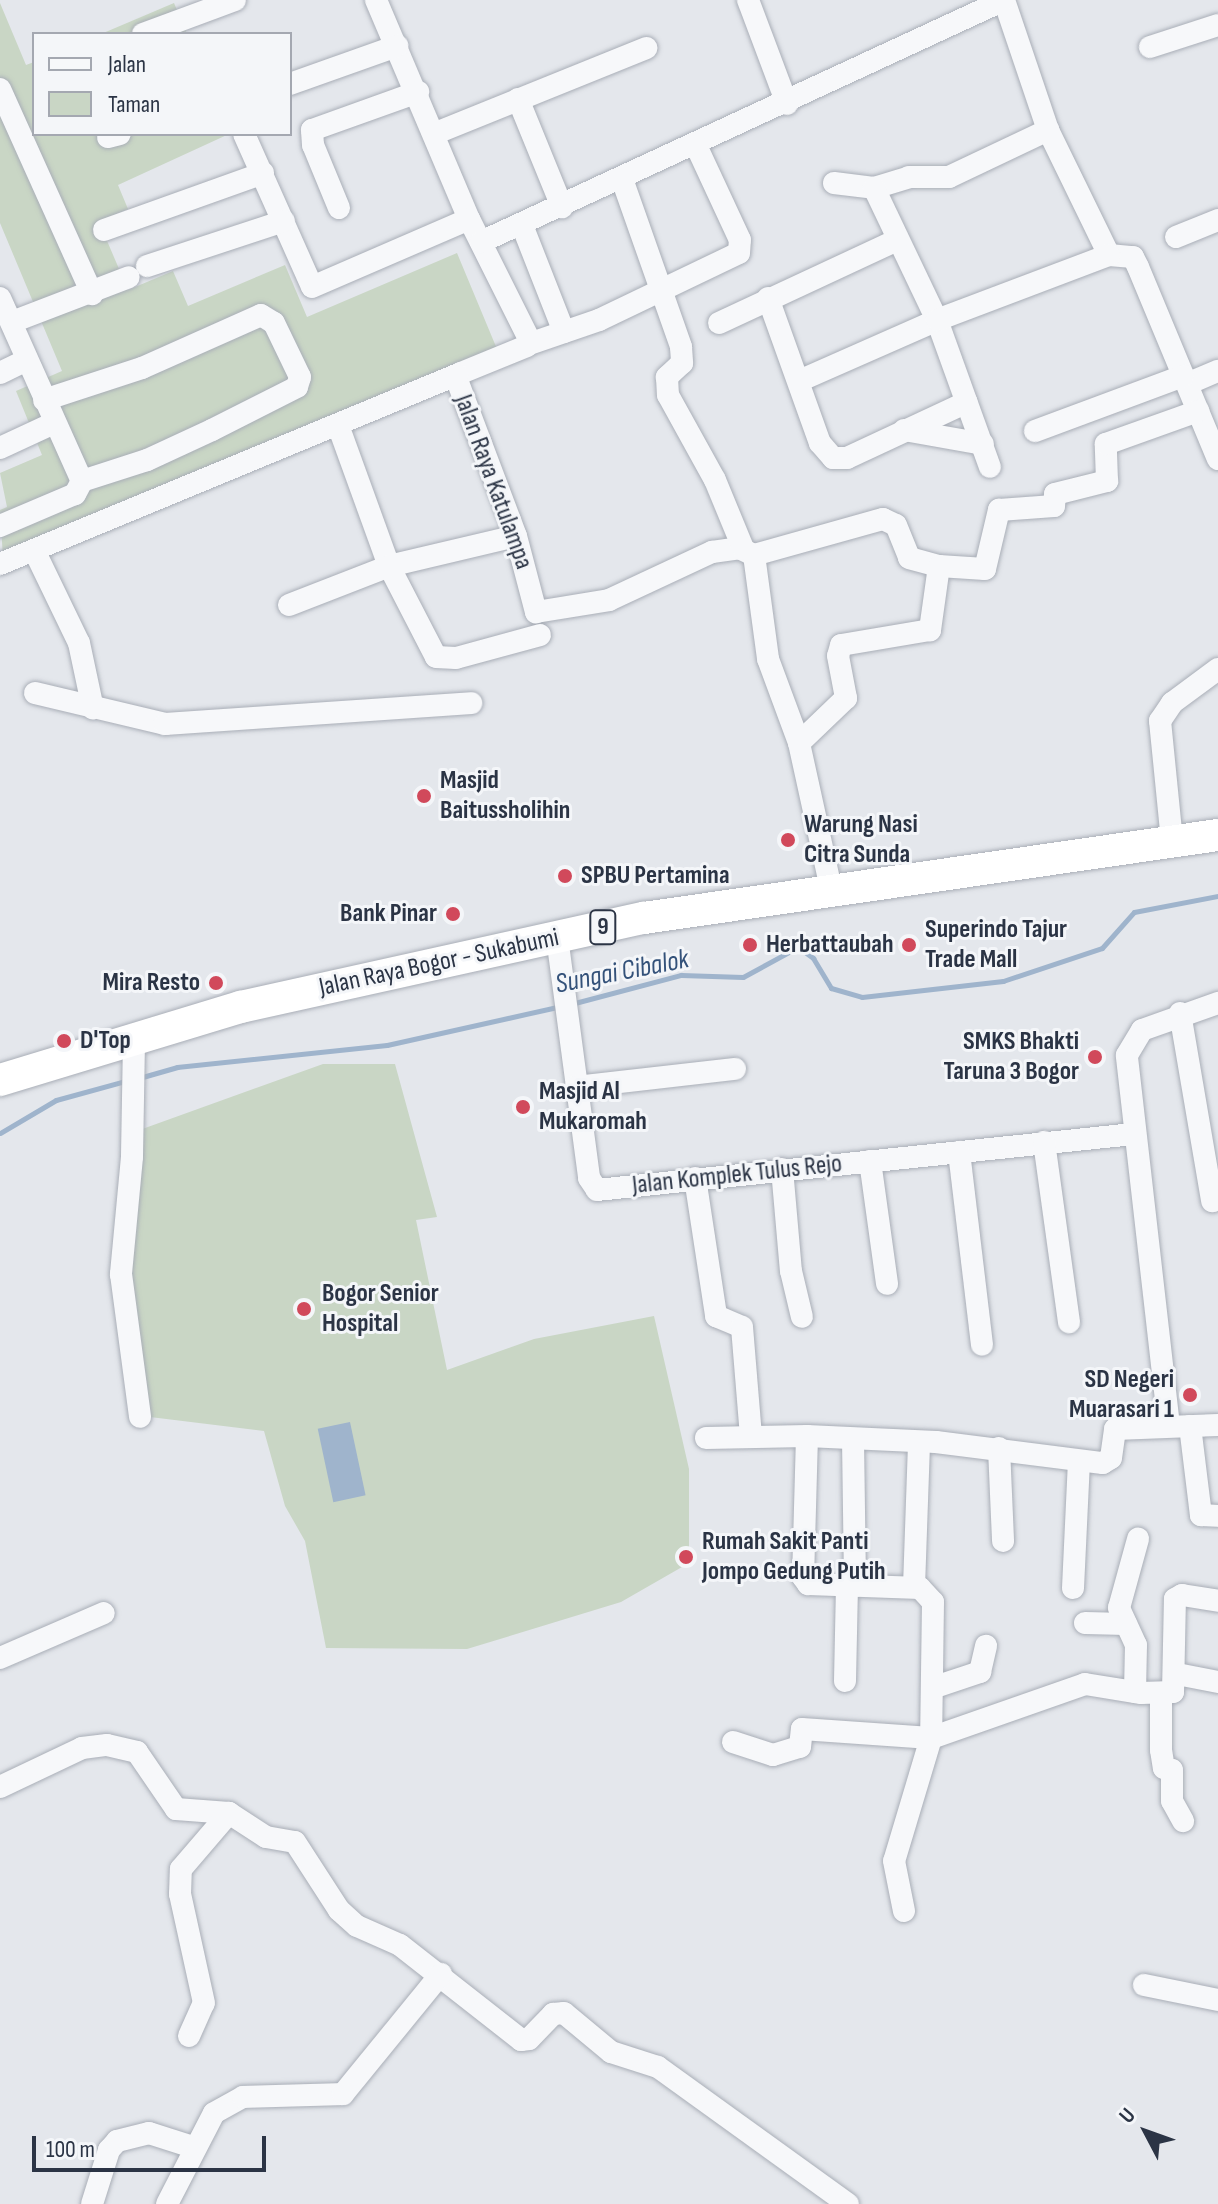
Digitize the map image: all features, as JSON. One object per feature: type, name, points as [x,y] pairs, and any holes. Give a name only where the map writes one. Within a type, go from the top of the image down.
[{"type":"highway","name":"Jalan Raya Bogor - Sukabumi","points":[[0,1080],[132,1056],[241,1007],[557,937],[831,888],[1218,835]]},
{"type":"street","points":[[148,32],[235,0]]},
{"type":"street","points":[[376,0],[436,133],[469,219],[529,344]]},
{"type":"street","points":[[748,0],[787,104]]},
{"type":"street","points":[[481,242],[787,104],[1004,0],[1048,130],[1109,255]]},
{"type":"street","points":[[1150,47],[1218,25]]},
{"type":"street","points":[[292,83],[397,46]]},
{"type":"street","points":[[436,133],[646,48]]},
{"type":"street","points":[[0,89],[92,294]]},
{"type":"street","points":[[339,208],[313,145],[312,130],[418,92]]},
{"type":"street","points":[[518,99],[562,207]]},
{"type":"street","points":[[834,183],[874,188],[909,177],[949,177],[1048,130]]},
{"type":"street","points":[[245,136],[312,287],[469,219]]},
{"type":"street","name":"Jalan Raya Katulampa","points":[[696,145],[740,250],[735,258],[457,375],[464,407],[516,536],[540,613],[609,600],[695,558],[748,552]]},
{"type":"street","points":[[104,230],[263,173]]},
{"type":"street","points":[[622,179],[663,289],[683,359],[667,377],[668,395],[715,480],[748,552],[768,659],[799,743],[831,888]]},
{"type":"street","points":[[874,188],[937,320],[990,467]]},
{"type":"street","points":[[1176,237],[1218,220]]},
{"type":"street","points":[[12,322],[92,294],[138,271],[284,221]]},
{"type":"street","points":[[522,225],[564,332]]},
{"type":"street","points":[[719,323],[897,240]]},
{"type":"street","points":[[799,381],[937,320],[1109,255],[1133,257],[1218,459]]},
{"type":"street","points":[[0,298],[82,481]]},
{"type":"street","points":[[768,298],[823,450],[833,458],[847,458],[967,402]]},
{"type":"street","points":[[0,526],[75,494],[82,481],[147,460],[212,430],[297,387],[300,377],[274,323],[261,315],[142,368],[44,400]]},
{"type":"street","points":[[0,373],[27,360]]},
{"type":"street","points":[[1035,431],[1218,371]]},
{"type":"street","points":[[0,564],[457,375]]},
{"type":"street","points":[[748,552],[883,519],[896,525],[909,558],[939,566],[985,569],[999,510],[1054,506],[1055,494],[1107,481],[1106,444],[1198,411]]},
{"type":"street","points":[[0,448],[54,423]]},
{"type":"street","points":[[338,425],[389,566],[439,659],[540,635]]},
{"type":"street","points":[[904,430],[983,444]]},
{"type":"street","points":[[289,605],[389,566],[516,536]]},
{"type":"street","points":[[35,552],[79,643],[93,709]]},
{"type":"street","points":[[799,743],[846,698],[838,656],[841,645],[930,630],[939,566]]},
{"type":"street","points":[[1172,841],[1160,721],[1172,703],[1218,669]]},
{"type":"street","points":[[35,693],[151,723],[187,724],[471,703]]},
{"type":"street","name":"Jalan Komplek Tulus Rejo","points":[[557,937],[568,1035],[593,1187],[1133,1134]]},
{"type":"street","points":[[1218,1003],[1180,1013],[1142,1030],[1130,1047],[1126,1067],[1133,1134],[1180,1426],[1201,1515],[1218,1516]]},
{"type":"street","points":[[1180,1013],[1212,1201]]},
{"type":"street","points":[[132,1056],[132,1157],[121,1283],[140,1417]]},
{"type":"street","points":[[576,1087],[735,1069]]},
{"type":"street","points":[[1044,1142],[1069,1322]]},
{"type":"street","points":[[959,1152],[982,1345]]},
{"type":"street","points":[[870,1161],[887,1284]]},
{"type":"street","points":[[782,1169],[793,1281],[802,1317]]},
{"type":"street","points":[[695,1178],[716,1316],[741,1325],[751,1437]]},
{"type":"street","points":[[706,1438],[807,1436],[999,1448],[1079,1463],[1109,1460],[1115,1429],[1218,1425]]},
{"type":"street","points":[[807,1436],[803,1577],[815,1586],[914,1587],[929,1592],[933,1602],[931,1738],[894,1861],[904,1911]]},
{"type":"street","points":[[845,1681],[851,1586],[853,1439]]},
{"type":"street","points":[[914,1587],[919,1443]]},
{"type":"street","points":[[999,1448],[1003,1541]]},
{"type":"street","points":[[1073,1588],[1079,1463]]},
{"type":"street","points":[[1135,1692],[1138,1657],[1120,1596],[1138,1539]]},
{"type":"street","points":[[733,1742],[773,1755],[800,1747],[802,1729],[931,1738],[1085,1684],[1135,1692],[1175,1691],[1175,1599],[1182,1595],[1218,1601]]},
{"type":"street","points":[[0,1658],[104,1613]]},
{"type":"street","points":[[1085,1623],[1126,1624]]},
{"type":"street","points":[[932,1688],[980,1672],[986,1646]]},
{"type":"street","points":[[1177,1674],[1218,1682]]},
{"type":"street","points":[[1161,1693],[1164,1768],[1172,1770],[1172,1801],[1183,1821]]},
{"type":"street","points":[[0,1787],[82,1748],[107,1745],[144,1757],[176,1809],[229,1813],[266,1837],[295,1842],[339,1910],[357,1926],[390,1939],[441,1974],[523,2041],[553,2014],[564,2013],[611,2052],[658,2067],[848,2204]]},
{"type":"street","points":[[189,2036],[204,2003],[180,1894],[181,1869],[229,1813]]},
{"type":"street","points":[[167,2204],[193,2147],[214,2113],[235,2100],[262,2094],[343,2094],[441,1974]]},
{"type":"street","points":[[1144,1985],[1218,2000]]},
{"type":"street","points":[[92,2204],[109,2150],[117,2141],[149,2133],[193,2147]]},
{"type":"green space","points":[[0,3],[26,65],[32,63],[32,136],[225,136],[118,185],[128,209],[99,222],[128,290],[173,271],[188,306],[285,265],[307,317],[457,253],[497,349],[3,558],[0,510],[7,507],[0,473],[42,455],[16,391],[62,371],[0,223]]},
{"type":"green space","points":[[174,3],[186,32],[106,32]]},
{"type":"green space","points":[[323,1064],[395,1064],[437,1217],[416,1220],[447,1370],[534,1339],[654,1316],[689,1469],[689,1563],[621,1602],[467,1649],[326,1648],[305,1541],[285,1506],[264,1431],[150,1417],[128,1270],[134,1132]]},
{"type":"water","points":[[350,1422],[366,1495],[333,1502],[318,1429]]},
{"type":"waterway","name":"Sungai Cibalok","points":[[571,1004],[681,975],[743,977],[798,947],[813,958],[831,988],[862,997],[1003,981],[1102,948],[1134,912],[1218,896]]},
{"type":"waterway","name":"Sungai Cibalok","points":[[139,1078],[177,1067],[387,1045],[562,1006]]},
{"type":"waterway","name":"Sungai Cibalok","points":[[0,1133],[56,1100],[129,1080]]},
{"type":"place","name":"Masjid Baitussholihin","points":[[424,796]]},
{"type":"place","name":"Warung Nasi Citra Sunda","points":[[788,840]]},
{"type":"place","name":"SPBU Pertamina","points":[[565,876]]},
{"type":"place","name":"Bank Pinar","points":[[453,914]]},
{"type":"place","name":"Herbattaubah","points":[[750,945]]},
{"type":"place","name":"Superindo Tajur Trade Mall","points":[[909,945]]},
{"type":"place","name":"Mira Resto","points":[[216,983]]},
{"type":"place","name":"D'Top","points":[[64,1041]]},
{"type":"place","name":"SMKS Bhakti Taruna 3 Bogor","points":[[1095,1057]]},
{"type":"place","name":"Masjid Al Mukaromah","points":[[523,1107]]},
{"type":"place","name":"Bogor Senior Hospital","points":[[304,1309]]},
{"type":"place","name":"SD Negeri Muarasari 1","points":[[1190,1395]]},
{"type":"place","name":"Rumah Sakit Panti Jompo Gedung Putih","points":[[686,1557]]}]
